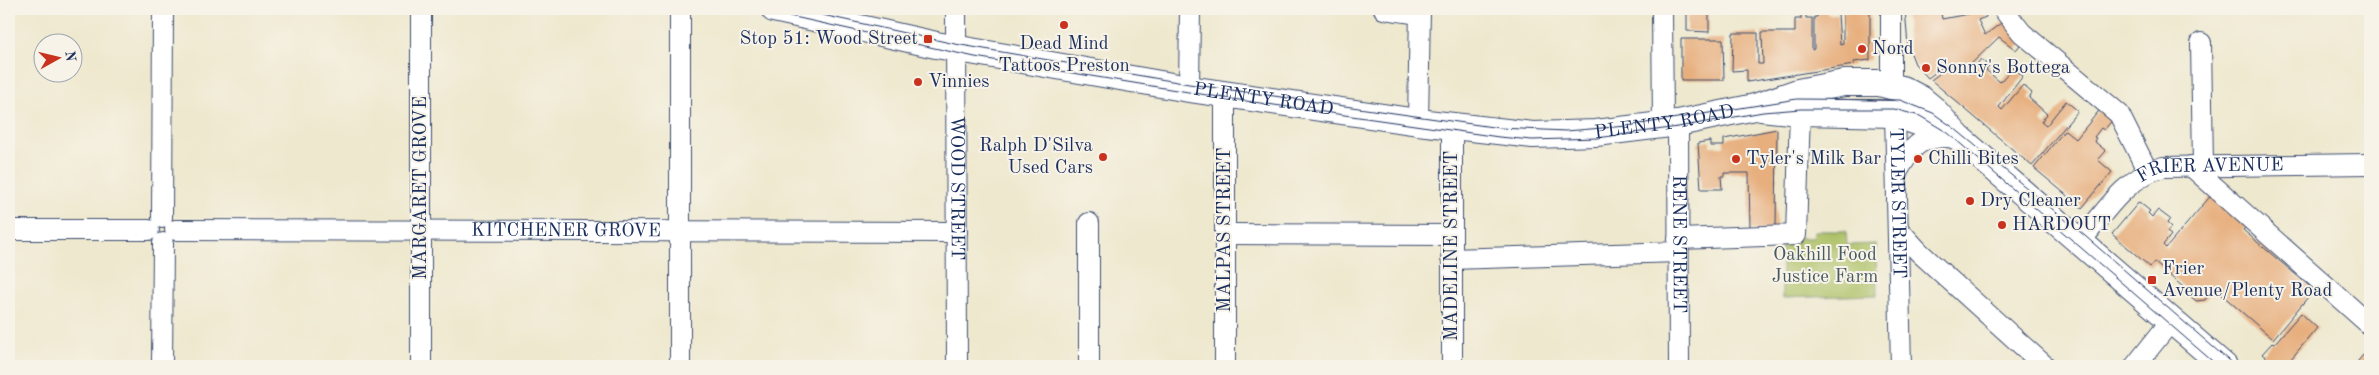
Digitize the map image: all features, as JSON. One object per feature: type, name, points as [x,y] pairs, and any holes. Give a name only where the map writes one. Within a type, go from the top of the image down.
[{"type":"main road","name":"PLENTY ROAD","points":[[774,9],[956,49],[1189,89],[1452,127],[1533,135],[1566,135],[1671,124],[1755,107],[1798,92],[1844,83],[1879,83],[1907,91],[1926,103],[1958,137],[2224,366]]},
{"type":"main road","name":"TYLER STREET","points":[[1891,86],[1895,114]]},
{"type":"main road","name":"PLENTY ROAD","points":[[1755,107],[1800,112],[1895,114],[1958,137]]},
{"type":"street","points":[[162,366],[163,9]]},
{"type":"street","name":"MARGARET GROVE","points":[[421,9],[421,366]]},
{"type":"street","points":[[680,9],[680,366]]},
{"type":"street","name":"WOOD STREET","points":[[956,9],[957,366]]},
{"type":"street","points":[[1189,89],[1190,9]]},
{"type":"street","points":[[1384,9],[1420,12],[1418,122]]},
{"type":"street","name":"RENE STREET","points":[[1662,9],[1678,245],[1679,366]]},
{"type":"street","name":"TYLER STREET","points":[[1891,9],[1891,86]]},
{"type":"street","points":[[2003,9],[2022,33],[2120,114],[2148,172]]},
{"type":"street","points":[[2201,43],[2197,165],[2370,325]]},
{"type":"street","name":"MALPAS STREET","points":[[1225,94],[1225,366]]},
{"type":"street","points":[[1451,258],[1678,245],[1796,235],[1800,112]]},
{"type":"street","name":"TYLER STREET","points":[[1895,114],[1902,366]]},
{"type":"street","name":"MADELINE STREET","points":[[1452,127],[1452,366]]},
{"type":"street","points":[[1898,171],[1910,152],[1923,140],[1934,137],[1958,137]]},
{"type":"street","name":"FRIER AVENUE","points":[[2081,241],[2128,186],[2148,172],[2170,166],[2370,164]]},
{"type":"street","points":[[1089,223],[1089,366]]},
{"type":"street","name":"KITCHENER GROVE","points":[[9,230],[957,232]]},
{"type":"street","points":[[1899,230],[1919,252],[2045,366]]},
{"type":"street","points":[[1225,234],[1451,235]]},
{"type":"street","points":[[2135,366],[2171,321]]},
{"type":"green space","name":"Oakhill Food Justice Farm","points":[[1814,231],[1846,231],[1847,245],[1876,244],[1877,295],[1782,298],[1782,237],[1813,238]]},
{"type":"building","points":[[1687,9],[1709,9],[1709,32],[1687,31]]},
{"type":"building","points":[[1801,9],[1806,9],[1806,18],[1812,18],[1812,50],[1814,49],[1814,17],[1817,17],[1817,9],[1827,9],[1827,14],[1838,14],[1840,44],[1843,43],[1843,12],[1870,9],[1870,60],[1854,62],[1854,65],[1747,82],[1747,70],[1732,71],[1733,33],[1758,33],[1758,64],[1763,64],[1762,32],[1795,32],[1795,19],[1801,19]]},
{"type":"building","points":[[1905,9],[1950,9],[1951,12],[1941,13],[1942,19],[1984,11],[1986,17],[1978,20],[1985,35],[2004,21],[2025,39],[2016,50],[1999,37],[1965,70],[1969,74],[1981,59],[1989,67],[1986,70],[2000,82],[2015,65],[2020,69],[2018,72],[2023,76],[1999,107],[2002,110],[2023,85],[2032,93],[2029,98],[2047,114],[2041,122],[2046,126],[2066,101],[2078,111],[2032,166],[1931,80],[1952,64],[1949,62],[1928,78],[1915,64],[1908,46]]},
{"type":"building","points":[[1681,39],[1723,39],[1724,80],[1681,80]]},
{"type":"building","points":[[2102,107],[2114,118],[2104,130],[2101,128],[2094,137],[2096,138],[2094,141],[2106,151],[2098,160],[2112,172],[2082,208],[2034,168],[2065,130],[2076,139]]},
{"type":"building","points":[[1777,129],[1776,230],[1750,230],[1749,173],[1724,173],[1724,176],[1721,176],[1722,189],[1701,189],[1698,143],[1710,141],[1710,146],[1724,146],[1724,139]]},
{"type":"building","points":[[2214,192],[2249,223],[2243,230],[2314,290],[2273,339],[2214,288],[2205,300],[2196,301],[2189,295],[2190,293],[2154,262],[2150,267],[2112,234],[2139,202],[2150,211],[2148,213],[2152,217],[2158,210],[2170,219],[2167,223],[2171,227],[2167,232],[2171,235],[2163,245],[2166,248]]},
{"type":"building","points":[[2301,313],[2317,328],[2291,359],[2293,361],[2288,366],[2276,366],[2262,354],[2272,343],[2274,344]]},
{"type":"building","points":[[2363,355],[2370,361],[2370,366],[2354,366]]},
{"type":"tram line","points":[[758,9],[975,57],[1225,98],[1499,137],[1532,140],[1597,138],[1678,127],[1763,112],[1801,109],[1894,109],[1920,116],[1948,133],[2218,366]]},
{"type":"tram line","points":[[795,9],[955,44],[1189,84],[1500,128],[1566,131],[1627,126],[1797,99],[1900,100],[1933,113],[1954,128],[2085,236],[2235,366]]},
{"type":"place","name":"Dead Mind Tattoos Preston","points":[[1064,25]]},
{"type":"place","name":"Stop 51: Wood Street","points":[[928,39]]},
{"type":"place","name":"Nord","points":[[1862,49]]},
{"type":"place","name":"Sonny's Bottega","points":[[1926,68]]},
{"type":"place","name":"Vinnies","points":[[918,82]]},
{"type":"place","name":"Ralph D'Silva Used Cars","points":[[1103,157]]},
{"type":"place","name":"Tyler's Milk Bar","points":[[1736,159]]},
{"type":"place","name":"Chilli Bites","points":[[1918,159]]},
{"type":"place","name":"Dry Cleaner","points":[[1970,201]]},
{"type":"place","name":"HARDOUT","points":[[2002,225]]},
{"type":"place","name":"Frier Avenue/Plenty Road","points":[[2152,280]]}]
